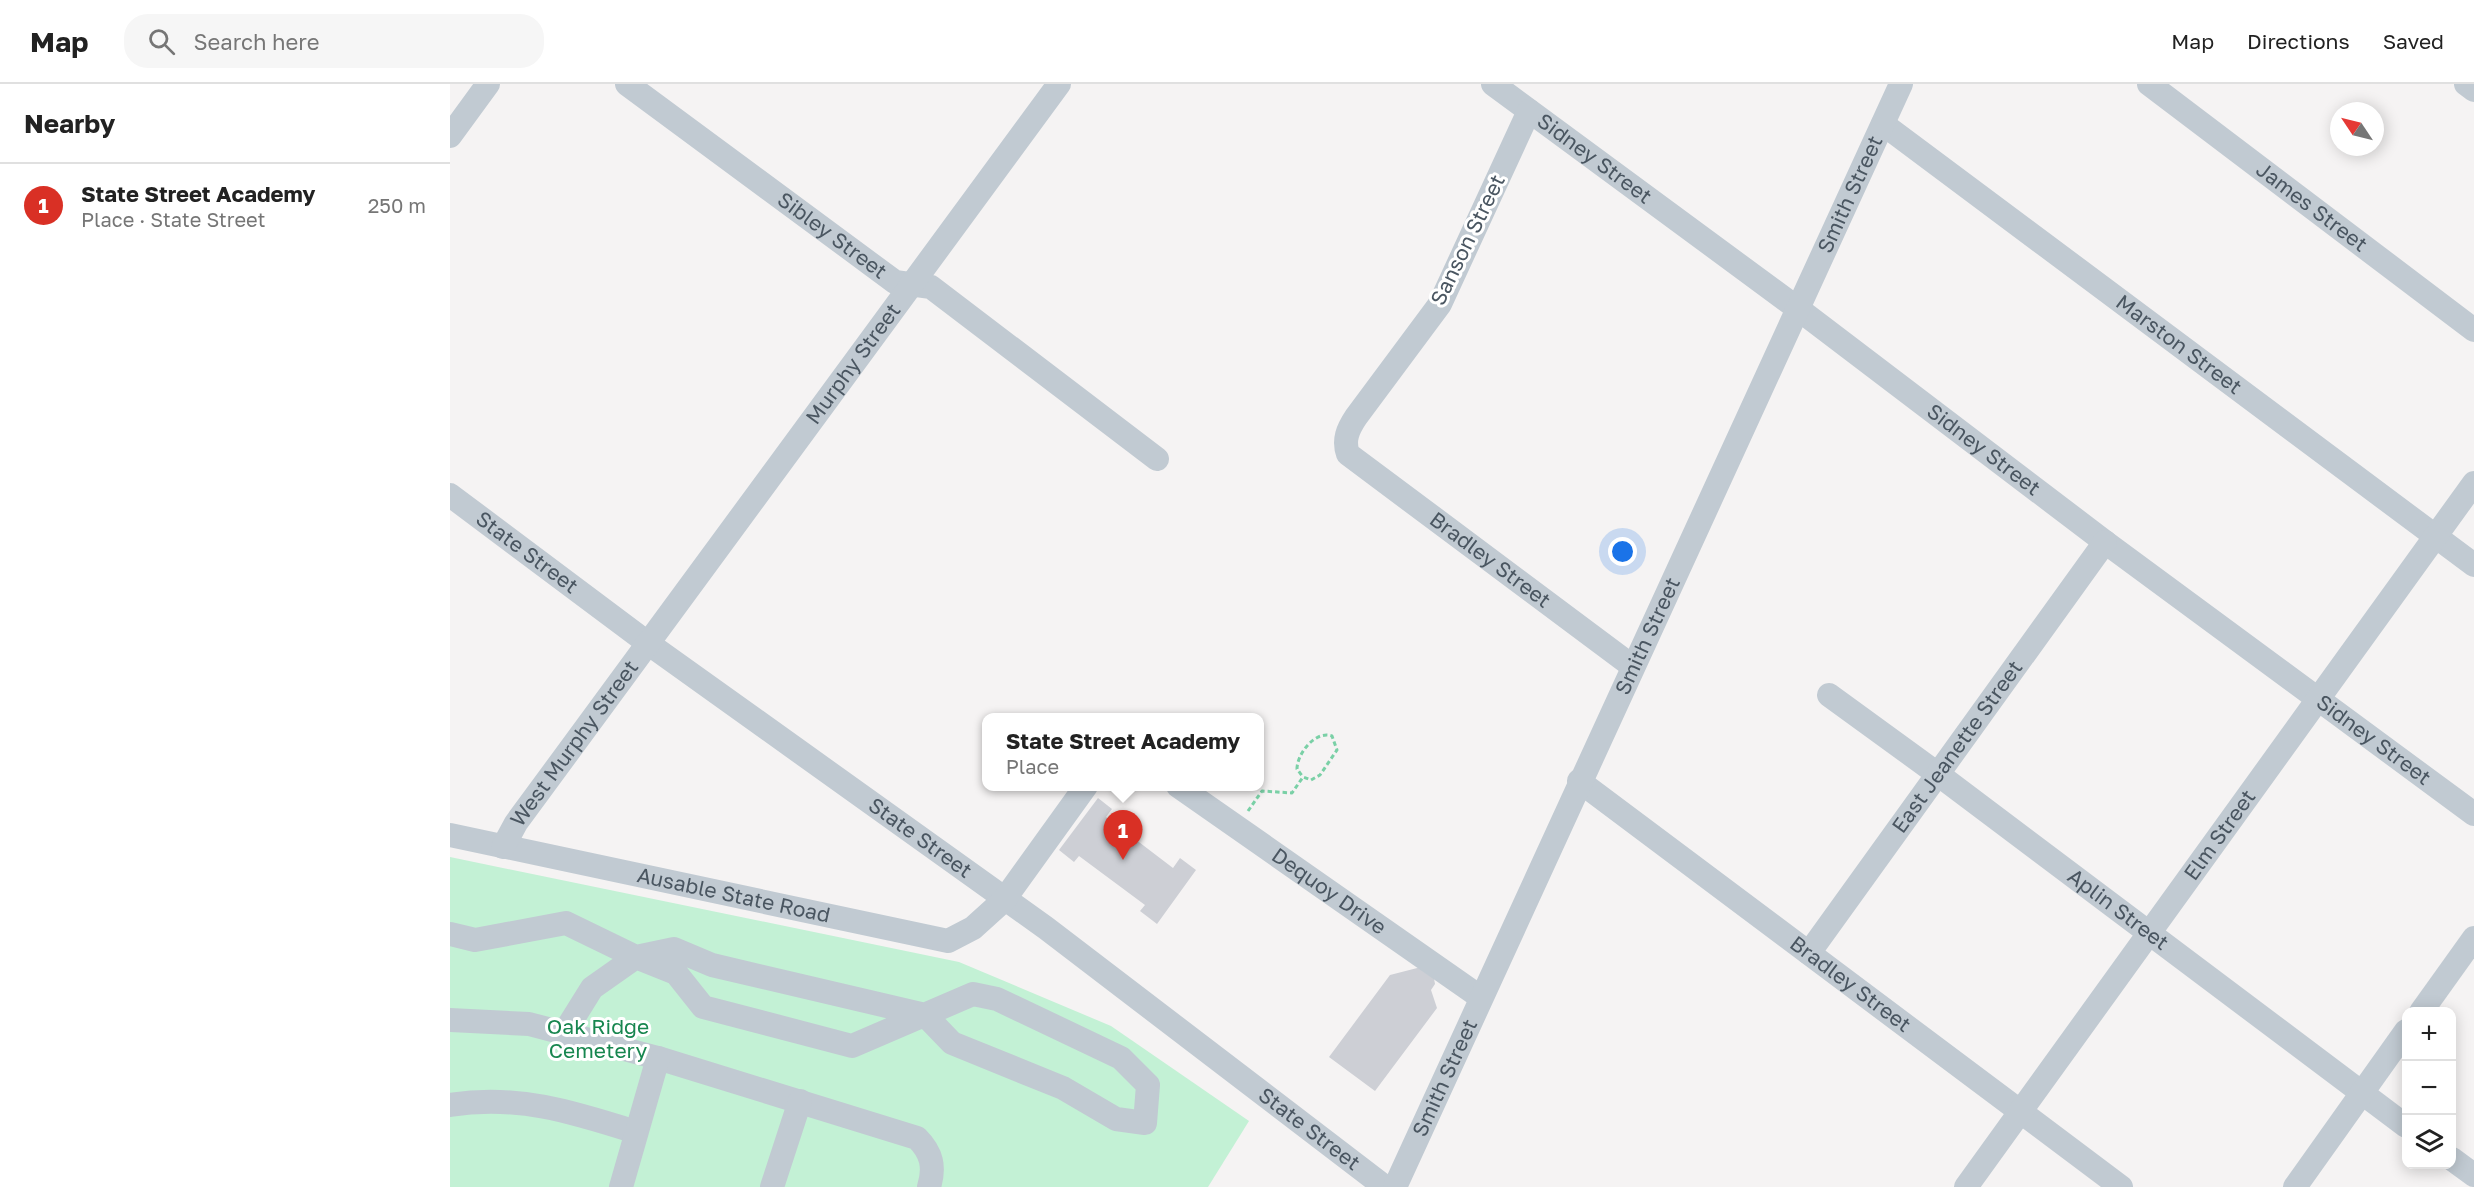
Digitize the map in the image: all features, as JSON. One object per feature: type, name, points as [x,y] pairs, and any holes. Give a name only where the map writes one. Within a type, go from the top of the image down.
[{"type":"street","points":[[450,136],[488,84]]},
{"type":"street","name":"Sibley Street","points":[[627,84],[895,282],[931,287],[1158,459]]},
{"type":"street","name":"Murphy Street","points":[[649,644],[1059,84]]},
{"type":"street","name":"Sidney Street","points":[[1493,84],[1797,308],[2105,542],[2474,814]]},
{"type":"street","name":"Smith Street","points":[[1395,1187],[1579,781],[1901,84]]},
{"type":"street","name":"James Street","points":[[2149,84],[2474,330]]},
{"type":"street","points":[[2466,84],[2474,90]]},
{"type":"street","name":"Sanson Street","points":[[1348,454],[1345,446],[1352,423],[1440,304],[1452,283],[1529,111]]},
{"type":"street","name":"Marston Street","points":[[1882,124],[2474,565]]},
{"type":"street","name":"Bradley Street","points":[[1348,454],[1632,666]]},
{"type":"street","name":"Elm Street","points":[[1966,1187],[2474,483]]},
{"type":"street","name":"State Street","points":[[450,495],[649,644],[1056,936],[1385,1187]]},
{"type":"street","name":"East Jeanette Street","points":[[1809,953],[2105,542]]},
{"type":"street","name":"West Murphy Street","points":[[503,847],[516,823],[649,644]]},
{"type":"street","name":"Aplin Street","points":[[1829,694],[2402,1123]]},
{"type":"street","name":"Bradley Street","points":[[1579,781],[2121,1187]]},
{"type":"street","points":[[1004,900],[1082,791]]},
{"type":"street","name":"Dequoy Drive","points":[[1185,791],[1375,926],[1480,997]]},
{"type":"street","name":"Ausable State Road","points":[[450,835],[948,941],[973,928],[1004,900]]},
{"type":"street","points":[[450,934],[475,940],[566,922],[636,957],[676,973],[703,1007],[852,1046],[925,1015],[974,994],[997,999],[1121,1058],[1148,1085],[1144,1123],[1116,1119],[1063,1088],[952,1043],[925,1015],[712,965],[674,949],[636,957],[592,988],[564,1033]]},
{"type":"street","points":[[2424,1007],[2474,938]]},
{"type":"street","points":[[450,1020],[529,1024],[658,1058],[917,1138],[927,1148],[932,1160],[928,1187]]},
{"type":"street","points":[[2295,1187],[2402,1037]]},
{"type":"street","points":[[621,1187],[658,1058]]},
{"type":"street","points":[[450,1105],[476,1101],[522,1101],[636,1132]]},
{"type":"street","points":[[772,1187],[800,1101]]},
{"type":"street","points":[[2456,1162],[2474,1175]]},
{"type":"path","points":[[1324,733],[1332,735],[1337,750],[1320,776],[1311,780],[1303,777],[1297,770],[1297,762],[1316,736],[1324,733]]},
{"type":"path","points":[[1236,827],[1262,791],[1292,793],[1303,777]]},
{"type":"green space","name":"Oak Ridge Cemetery","points":[[450,857],[959,962],[1111,1026],[1249,1121],[1208,1187],[450,1187]]},
{"type":"building","points":[[1098,798],[1112,809],[1106,817],[1173,868],[1180,858],[1196,870],[1157,924],[1140,911],[1145,905],[1079,856],[1074,862],[1059,850]]},
{"type":"building","points":[[1425,966],[1433,973],[1435,984],[1431,990],[1437,1008],[1375,1091],[1329,1057],[1390,975]]},
{"type":"place","name":"State Street Academy","points":[[1123,860]]}]
